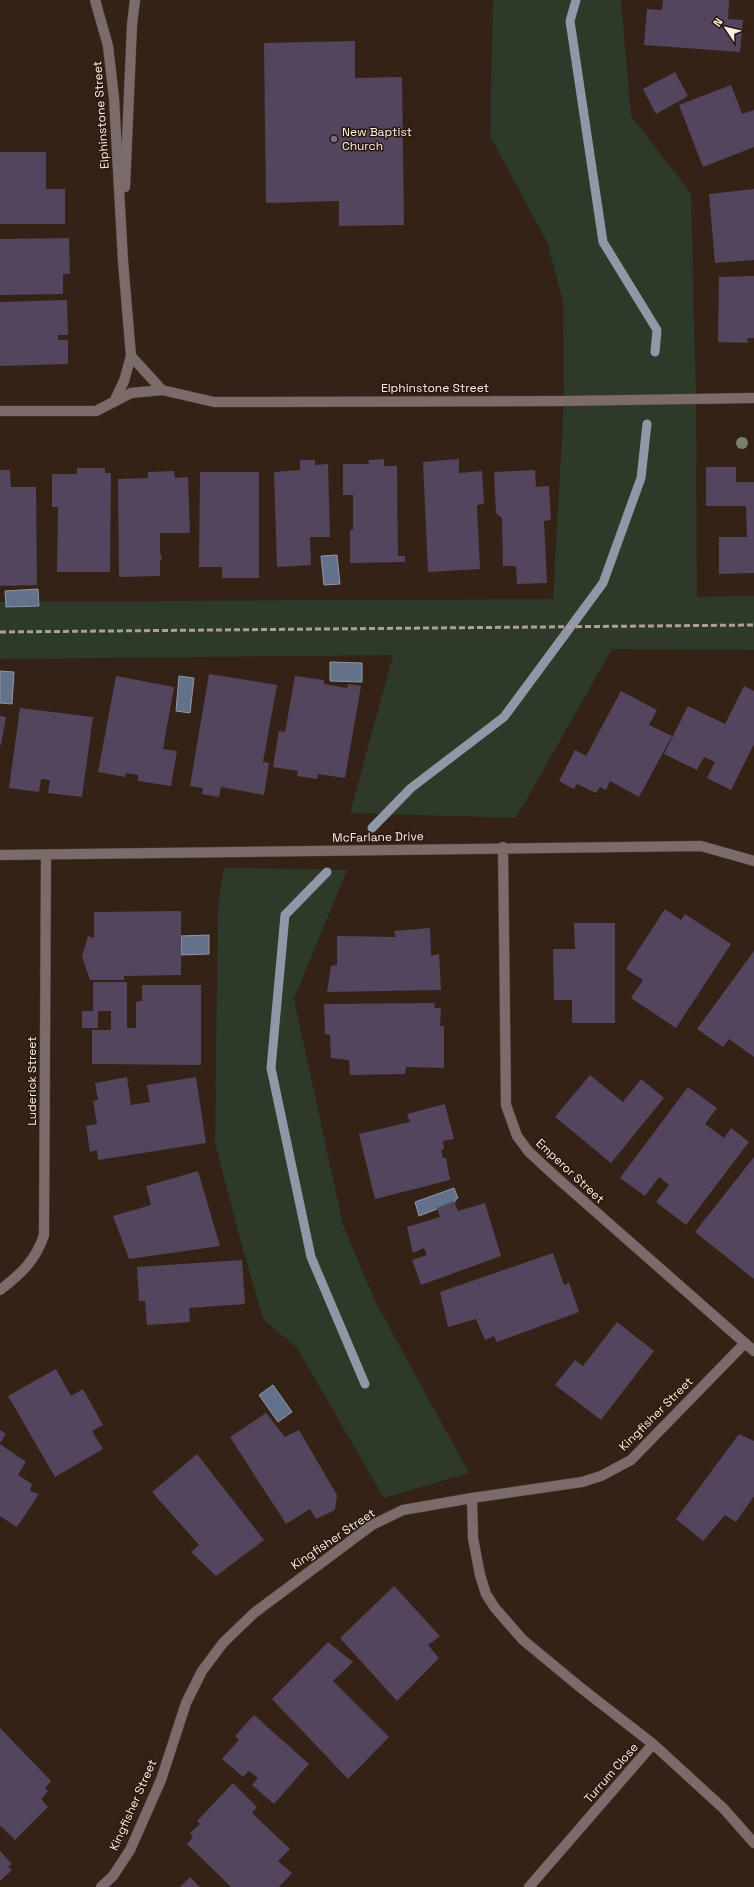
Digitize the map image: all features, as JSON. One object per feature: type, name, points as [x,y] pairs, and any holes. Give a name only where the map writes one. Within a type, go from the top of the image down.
[{"type":"street","name":"Elphinstone Street","points":[[94,0],[108,46],[114,98],[131,356],[124,381],[114,402]]},
{"type":"street","name":"Elphinstone Street","points":[[122,231],[135,0]]},
{"type":"street","points":[[131,356],[162,390]]},
{"type":"street","name":"Elphinstone Street","points":[[0,411],[96,411],[131,393],[162,390],[214,402],[564,401],[754,398]]},
{"type":"street","name":"McFarlane Drive","points":[[0,855],[702,846],[754,861]]},
{"type":"street","name":"Emperor Street","points":[[503,848],[506,1105],[517,1136],[529,1152],[555,1176],[754,1351]]},
{"type":"street","name":"Luderick Street","points":[[0,1290],[27,1267],[39,1251],[44,1235],[46,855]]},
{"type":"street","name":"Kingfisher Street","points":[[101,1887],[113,1876],[130,1850],[161,1780],[186,1703],[202,1671],[223,1643],[254,1613],[372,1526],[403,1510],[582,1482],[601,1476],[631,1460],[745,1343]]},
{"type":"street","name":"Turrum Close","points":[[472,1498],[472,1538],[480,1575],[486,1594],[495,1608],[523,1640],[581,1688],[653,1744],[530,1887]]},
{"type":"street","points":[[653,1744],[724,1809],[754,1843]]},
{"type":"green space","points":[[493,0],[621,0],[631,116],[691,193],[696,399],[697,597],[754,596],[754,650],[612,649],[516,818],[350,813],[393,655],[0,659],[0,602],[553,599],[564,401],[563,301],[547,242],[490,136]]},
{"type":"green space","points":[[224,868],[347,870],[294,999],[343,1225],[376,1303],[469,1473],[384,1498],[297,1348],[263,1319],[215,1143],[218,906]]},
{"type":"water","points":[[337,555],[340,584],[324,585],[321,556]]},
{"type":"water","points":[[38,589],[39,606],[6,607],[5,591]]},
{"type":"water","points":[[330,662],[362,663],[362,682],[330,681]]},
{"type":"water","points":[[0,671],[14,672],[12,704],[0,703]]},
{"type":"water","points":[[179,676],[194,678],[190,713],[176,711]]},
{"type":"water","points":[[209,935],[209,954],[181,955],[181,936]]},
{"type":"water","points":[[454,1188],[458,1198],[455,1202],[419,1216],[415,1202]]},
{"type":"water","points":[[273,1385],[292,1412],[278,1422],[259,1395]]},
{"type":"building","points":[[663,0],[729,0],[728,19],[743,20],[740,52],[644,45],[647,9],[662,10]]},
{"type":"building","name":"New Baptist Church","points":[[355,41],[355,78],[402,77],[404,225],[339,226],[339,201],[266,203],[264,43]]},
{"type":"building","points":[[675,72],[688,96],[656,114],[643,89]]},
{"type":"building","points":[[731,85],[742,114],[754,110],[754,147],[703,167],[679,105]]},
{"type":"building","points":[[0,152],[46,152],[46,189],[65,189],[65,224],[0,224]]},
{"type":"building","points":[[754,189],[754,260],[715,263],[709,194]]},
{"type":"building","points":[[69,238],[70,274],[63,274],[63,294],[0,295],[0,239]]},
{"type":"building","points":[[754,276],[754,338],[747,338],[748,343],[718,342],[719,277]]},
{"type":"building","points":[[67,300],[68,335],[58,335],[58,340],[68,340],[68,364],[0,366],[0,302]]},
{"type":"building","points":[[384,459],[384,466],[397,466],[398,556],[405,556],[405,562],[350,563],[350,530],[353,530],[353,495],[343,495],[343,464],[369,464],[368,460]]},
{"type":"building","points":[[459,459],[459,473],[482,471],[484,504],[477,505],[480,569],[428,572],[423,462]]},
{"type":"building","points":[[300,460],[315,460],[315,465],[328,464],[330,537],[310,537],[311,565],[277,567],[274,472],[300,470]]},
{"type":"building","points":[[706,467],[736,467],[736,482],[754,482],[754,573],[719,574],[719,537],[747,537],[746,506],[706,506]]},
{"type":"building","points":[[77,468],[105,468],[105,473],[111,473],[110,572],[57,572],[58,507],[52,507],[52,474],[77,474]]},
{"type":"building","points":[[0,470],[10,470],[11,487],[36,487],[37,585],[0,586]]},
{"type":"building","points":[[535,470],[536,487],[549,486],[551,520],[544,521],[547,583],[517,584],[516,566],[503,566],[502,518],[496,513],[494,472]]},
{"type":"building","points":[[174,471],[175,478],[188,477],[190,533],[160,533],[160,553],[162,558],[160,561],[160,576],[119,577],[118,479],[148,478],[148,472]]},
{"type":"building","points":[[200,472],[259,472],[259,578],[222,578],[222,567],[199,567]]},
{"type":"building","points":[[209,674],[277,685],[263,762],[269,763],[264,795],[221,787],[219,797],[202,794],[203,788],[190,786]]},
{"type":"building","points":[[116,676],[174,687],[163,749],[177,751],[171,786],[138,781],[138,775],[126,773],[125,777],[98,772]]},
{"type":"building","points":[[295,676],[324,680],[324,684],[347,688],[348,684],[361,686],[345,778],[318,774],[317,779],[297,776],[298,771],[273,767],[279,731],[285,732]]},
{"type":"building","points":[[744,686],[754,691],[754,744],[731,790],[707,778],[715,762],[704,757],[697,770],[664,754],[688,706],[725,724]]},
{"type":"building","points":[[621,691],[657,710],[649,725],[672,736],[639,797],[610,781],[606,790],[600,787],[596,793],[577,784],[574,789],[559,781],[575,750],[586,756]]},
{"type":"building","points":[[20,708],[93,717],[82,797],[48,793],[50,780],[41,779],[39,792],[9,788]]},
{"type":"building","points":[[0,716],[6,717],[1,745],[0,745]]},
{"type":"building","points":[[665,909],[681,920],[685,914],[731,944],[676,1028],[631,998],[643,980],[626,969]]},
{"type":"building","points":[[181,911],[181,975],[124,976],[124,980],[90,980],[82,957],[88,936],[94,938],[94,912]]},
{"type":"building","points":[[574,923],[615,923],[615,1023],[572,1023],[572,1000],[554,1000],[553,949],[575,949]]},
{"type":"building","points":[[430,928],[431,956],[439,954],[441,990],[327,992],[331,966],[337,965],[337,936],[396,937],[394,931]]},
{"type":"building","points":[[754,951],[754,1057],[729,1039],[723,1047],[697,1029]]},
{"type":"building","points":[[93,982],[127,982],[127,1028],[136,1028],[136,1002],[142,1001],[142,985],[201,985],[201,1065],[92,1064],[92,1030],[111,1030],[111,1011],[98,1011],[98,1028],[82,1028],[82,1011],[93,1011]]},
{"type":"building","points":[[435,1003],[434,1008],[441,1008],[440,1026],[444,1026],[444,1068],[406,1067],[405,1074],[350,1075],[349,1060],[331,1058],[330,1035],[325,1034],[324,1004]]},
{"type":"building","points":[[590,1075],[623,1102],[641,1079],[664,1098],[611,1163],[555,1117]]},
{"type":"building","points":[[127,1077],[131,1105],[150,1102],[147,1085],[196,1077],[206,1143],[98,1160],[97,1150],[90,1152],[86,1126],[97,1124],[93,1101],[98,1100],[95,1083]]},
{"type":"building","points":[[688,1087],[717,1108],[705,1124],[724,1138],[731,1128],[749,1142],[686,1225],[656,1202],[669,1185],[659,1177],[645,1196],[620,1178]]},
{"type":"building","points":[[445,1104],[454,1139],[443,1141],[444,1149],[441,1150],[443,1158],[446,1158],[450,1180],[375,1199],[359,1134],[410,1122],[407,1114]]},
{"type":"building","points":[[754,1157],[754,1279],[695,1232]]},
{"type":"building","points":[[198,1171],[220,1246],[129,1259],[113,1216],[151,1205],[146,1186]]},
{"type":"building","points":[[454,1201],[458,1211],[485,1203],[501,1256],[421,1285],[412,1260],[427,1255],[424,1248],[413,1253],[407,1227],[440,1217],[437,1208]]},
{"type":"building","points":[[553,1253],[564,1285],[569,1282],[579,1312],[497,1342],[494,1336],[485,1340],[476,1319],[448,1327],[440,1292]]},
{"type":"building","points":[[242,1260],[245,1304],[189,1308],[190,1322],[147,1325],[145,1301],[139,1301],[137,1267]]},
{"type":"building","points":[[617,1322],[654,1351],[601,1420],[555,1385],[575,1360],[583,1366]]},
{"type":"building","points":[[56,1369],[71,1396],[83,1389],[103,1425],[92,1431],[103,1449],[55,1477],[8,1396]]},
{"type":"building","points":[[266,1413],[285,1437],[299,1430],[337,1495],[335,1510],[316,1519],[310,1509],[286,1524],[230,1437]]},
{"type":"building","points":[[0,1430],[6,1434],[0,1443]]},
{"type":"building","points":[[739,1434],[754,1441],[754,1496],[736,1522],[725,1515],[703,1541],[676,1519]]},
{"type":"building","points":[[0,1444],[26,1462],[18,1475],[32,1484],[30,1491],[39,1494],[17,1527],[0,1516]]},
{"type":"building","points":[[197,1454],[264,1540],[216,1576],[191,1552],[199,1545],[152,1492]]},
{"type":"building","points":[[394,1586],[440,1636],[428,1645],[439,1658],[397,1701],[340,1638]]},
{"type":"building","points":[[328,1642],[353,1662],[333,1681],[389,1737],[348,1779],[272,1699]]},
{"type":"building","points":[[254,1715],[309,1764],[274,1804],[252,1785],[258,1778],[249,1771],[243,1777],[222,1759],[239,1740],[235,1736]]},
{"type":"building","points":[[0,1728],[51,1781],[45,1788],[48,1791],[41,1799],[48,1807],[15,1840],[1,1826],[0,1828]]},
{"type":"building","points":[[233,1783],[257,1807],[252,1813],[290,1849],[278,1861],[292,1873],[279,1887],[231,1887],[187,1844],[193,1837],[190,1833],[200,1824],[197,1821]]},
{"type":"building","points":[[0,1851],[12,1864],[8,1867],[12,1870],[0,1881]]},
{"type":"building","points":[[190,1877],[200,1887],[180,1887]]},
{"type":"waterway","points":[[576,0],[570,21],[603,242],[657,330],[655,352]]},
{"type":"waterway","points":[[372,828],[411,788],[504,717],[603,583],[641,478],[647,424]]},
{"type":"waterway","points":[[327,872],[285,915],[271,1068],[311,1257],[365,1384]]},
{"type":"railway","points":[[0,632],[754,625]]},
{"type":"place","name":"New Baptist Church","points":[[334,139]]}]
